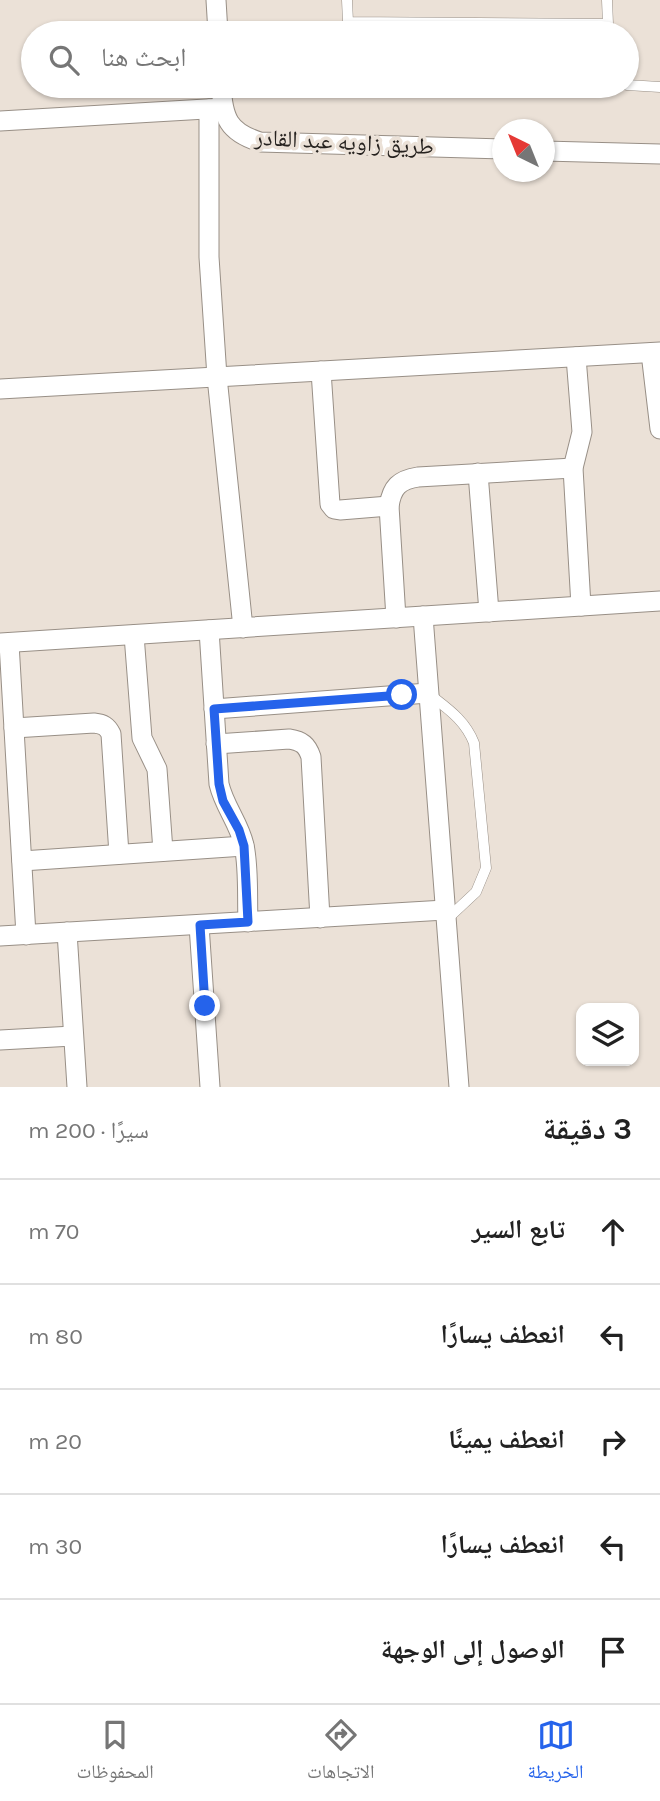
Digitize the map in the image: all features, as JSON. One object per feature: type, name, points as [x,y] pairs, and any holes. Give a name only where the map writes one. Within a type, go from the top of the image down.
[{"type":"street","points":[[216,0],[217,21]]},
{"type":"street","name":"طريق زاويه عبد القادر","points":[[218,98],[216,108],[230,125],[243,137],[260,142],[492,149]]},
{"type":"street","points":[[0,121],[216,108],[209,257],[217,377],[243,628]]},
{"type":"street","points":[[555,151],[660,154]]},
{"type":"street","points":[[0,389],[655,353],[660,429]]},
{"type":"street","points":[[576,357],[582,432],[573,468],[581,606]]},
{"type":"street","points":[[321,371],[330,504],[334,509],[340,510],[388,506]]},
{"type":"street","points":[[396,618],[388,506],[391,491],[403,479],[573,468]]},
{"type":"street","points":[[478,473],[489,612]]},
{"type":"street","points":[[26,935],[14,728],[4,643],[660,601]]},
{"type":"street","points":[[423,616],[459,1087]]},
{"type":"street","points":[[209,630],[219,784],[223,801],[239,830],[244,846],[248,922]]},
{"type":"street","points":[[134,635],[141,731],[144,746],[157,769],[163,851]]},
{"type":"street","points":[[214,709],[429,693]]},
{"type":"street","points":[[14,728],[94,723],[102,723],[108,727],[111,734],[120,854]]},
{"type":"street","points":[[111,734],[141,731]]},
{"type":"street","points":[[216,744],[289,739],[299,740],[308,747],[311,757],[320,918]]},
{"type":"street","points":[[22,861],[244,846]]},
{"type":"street","points":[[0,936],[320,918],[446,915]]},
{"type":"street","points":[[200,925],[210,1087]]},
{"type":"street","points":[[67,932],[77,1087]]},
{"type":"street","points":[[0,1040],[73,1036]]},
{"type":"lane","points":[[347,0],[348,21]]},
{"type":"lane","points":[[607,0],[608,21]]},
{"type":"lane","points":[[639,86],[660,87]]},
{"type":"lane","points":[[429,693],[460,718],[474,743],[486,868],[476,892],[446,915]]},
{"type":"route","points":[[205,1006],[200,925],[248,922],[244,846],[239,830],[223,801],[219,784],[214,709],[402,695]]}]
